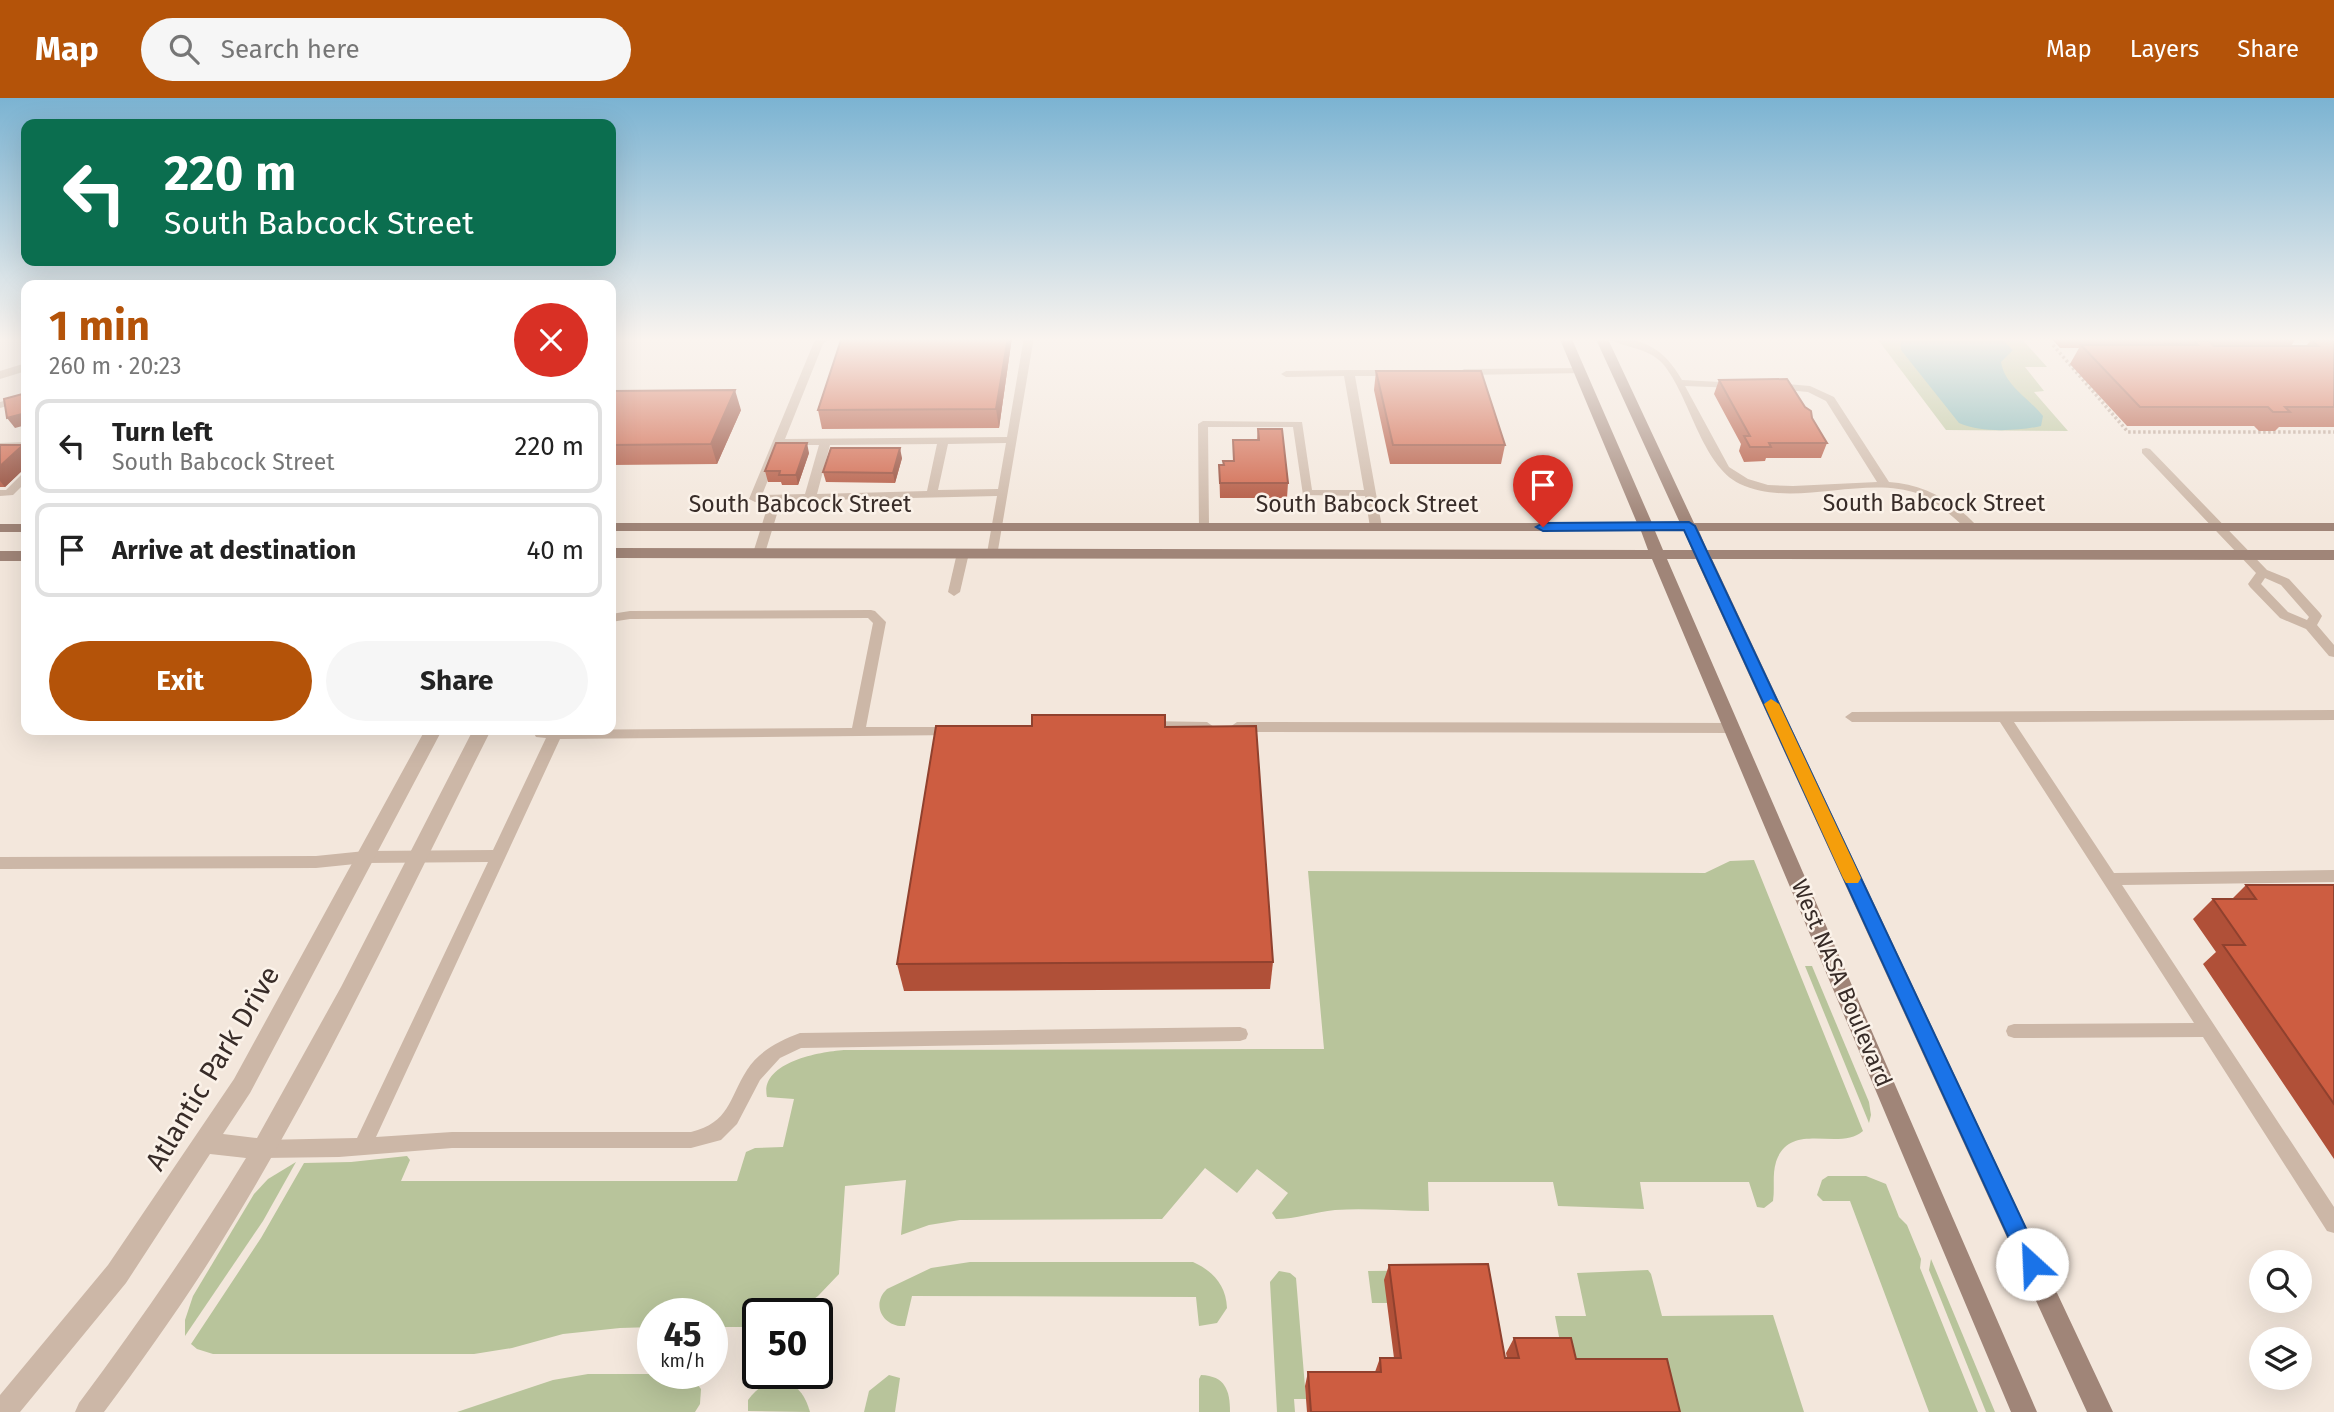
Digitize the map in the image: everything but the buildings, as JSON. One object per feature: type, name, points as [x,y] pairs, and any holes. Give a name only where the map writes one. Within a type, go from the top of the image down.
[{"type":"main road","name":"West NASA Boulevard","points":[[1592,398],[2024,1412]]},
{"type":"main road","points":[[1630,398],[2101,1412]]},
{"type":"main road","name":"South Babcock Street","points":[[616,527],[2334,527]]},
{"type":"main road","points":[[0,528],[21,528]]},
{"type":"main road","points":[[616,553],[2334,555]]},
{"type":"main road","points":[[0,556],[21,556]]},
{"type":"street","name":"Atlantic Park Drive","points":[[3,1412],[117,1274],[242,1086],[430,735]]},
{"type":"street","points":[[88,1412],[127,1363],[220,1221],[262,1149],[314,1058],[479,735]]},
{"type":"street","points":[[206,1143],[262,1149]]},
{"type":"lane","points":[[795,398],[755,499],[1002,492]]},
{"type":"lane","points":[[993,553],[1019,398]]},
{"type":"lane","points":[[1353,398],[1376,527]]},
{"type":"lane","points":[[1687,398],[1726,469],[1737,480],[1773,488],[1886,487],[1921,492],[1944,504],[1971,526]]},
{"type":"lane","points":[[1829,398],[1886,487]]},
{"type":"lane","points":[[0,405],[21,399]]},
{"type":"lane","points":[[1203,527],[1203,424],[1298,424],[1307,493],[1370,493]]},
{"type":"lane","points":[[777,442],[1012,440]]},
{"type":"lane","points":[[810,497],[826,441]]},
{"type":"lane","points":[[932,494],[943,441]]},
{"type":"lane","points":[[0,446],[21,445]]},
{"type":"lane","points":[[2146,452],[2263,573],[2285,582],[2316,615],[2314,631],[2334,653]]},
{"type":"lane","points":[[0,493],[9,493],[21,481]]},
{"type":"lane","points":[[759,553],[776,498]]},
{"type":"lane","points":[[954,592],[963,553]]},
{"type":"lane","points":[[2263,573],[2254,584],[2284,615],[2314,631],[2334,635]]},
{"type":"lane","points":[[616,617],[871,614],[880,622],[858,733]]},
{"type":"lane","points":[[1852,717],[2334,715]]},
{"type":"lane","points":[[2004,718],[2334,1224]]},
{"type":"lane","points":[[1134,726],[1733,728]]},
{"type":"lane","points":[[616,734],[963,732]]},
{"type":"lane","points":[[363,1146],[555,735]]},
{"type":"lane","points":[[0,863],[316,862],[365,857],[499,856]]},
{"type":"lane","points":[[2108,879],[2334,876]]},
{"type":"lane","points":[[2014,1031],[2208,1030]]},
{"type":"lane","points":[[262,1149],[452,1140],[691,1139],[715,1134],[731,1118],[761,1067],[774,1053],[800,1041],[1240,1034]]},
{"type":"path","points":[[2099,398],[2128,432],[2334,432]]},
{"type":"green space","points":[[1922,398],[2040,398],[2068,431],[1946,430]]},
{"type":"green space","points":[[1754,860],[1863,1131],[1842,1139],[1804,1139],[1792,1142],[1783,1149],[1775,1167],[1773,1201],[1764,1208],[1757,1207],[1749,1182],[1640,1182],[1644,1209],[1558,1206],[1553,1182],[1428,1182],[1429,1211],[1335,1210],[1276,1219],[1272,1213],[1288,1193],[1257,1169],[1237,1193],[1205,1168],[1162,1219],[960,1220],[929,1225],[901,1235],[906,1180],[845,1186],[839,1274],[815,1298],[742,1298],[742,1327],[728,1327],[728,1298],[637,1298],[637,1327],[563,1334],[512,1348],[474,1354],[213,1354],[191,1344],[261,1238],[304,1163],[351,1162],[407,1156],[410,1160],[401,1181],[737,1181],[746,1152],[755,1148],[783,1147],[794,1099],[767,1097],[767,1085],[782,1067],[808,1056],[846,1050],[1324,1049],[1308,871],[1705,873],[1730,861]]},
{"type":"green space","points":[[1805,966],[1812,966],[1869,1102],[1869,1123]]},
{"type":"green space","points":[[296,1162],[263,1221],[185,1336],[185,1320],[193,1296],[254,1194],[268,1179]]},
{"type":"green space","points":[[1828,1176],[1866,1176],[1886,1184],[1899,1217],[1907,1225],[1921,1259],[1920,1268],[1978,1412],[1929,1412],[1850,1201],[1823,1201],[1817,1195],[1822,1180]]},
{"type":"green space","points":[[1931,1259],[1995,1412],[1986,1412],[1929,1270]]},
{"type":"green space","points":[[970,1262],[1193,1262],[1217,1280],[1224,1292],[1227,1308],[1217,1323],[1199,1326],[1196,1297],[912,1296],[905,1326],[891,1323],[882,1314],[880,1302],[887,1289],[931,1268]]},
{"type":"green space","points":[[1473,1270],[1387,1303],[1372,1303],[1368,1271]]},
{"type":"green space","points":[[1648,1270],[1662,1316],[1773,1315],[1804,1412],[1664,1412],[1566,1373],[1555,1316],[1586,1316],[1577,1273]]},
{"type":"green space","points":[[1279,1271],[1290,1273],[1296,1278],[1306,1399],[1294,1399],[1295,1412],[1277,1412],[1270,1282]]},
{"type":"green space","points":[[588,1374],[637,1374],[637,1389],[701,1389],[700,1404],[695,1412],[457,1412],[553,1380]]},
{"type":"green space","points":[[889,1375],[900,1378],[895,1412],[864,1412],[869,1391]]},
{"type":"green space","points":[[1201,1375],[1221,1381],[1229,1397],[1230,1412],[1199,1412]]},
{"type":"green space","points":[[760,1389],[797,1389],[806,1400],[810,1412],[748,1411],[748,1400]]},
{"type":"water","points":[[1939,398],[2026,398],[2043,416],[2041,426],[2022,429],[1978,428],[1959,423]]},
{"type":"slow traffic","points":[[1771,704],[1852,878]]},
{"type":"route","points":[[1543,527],[1689,526],[2032,1264]]}]
